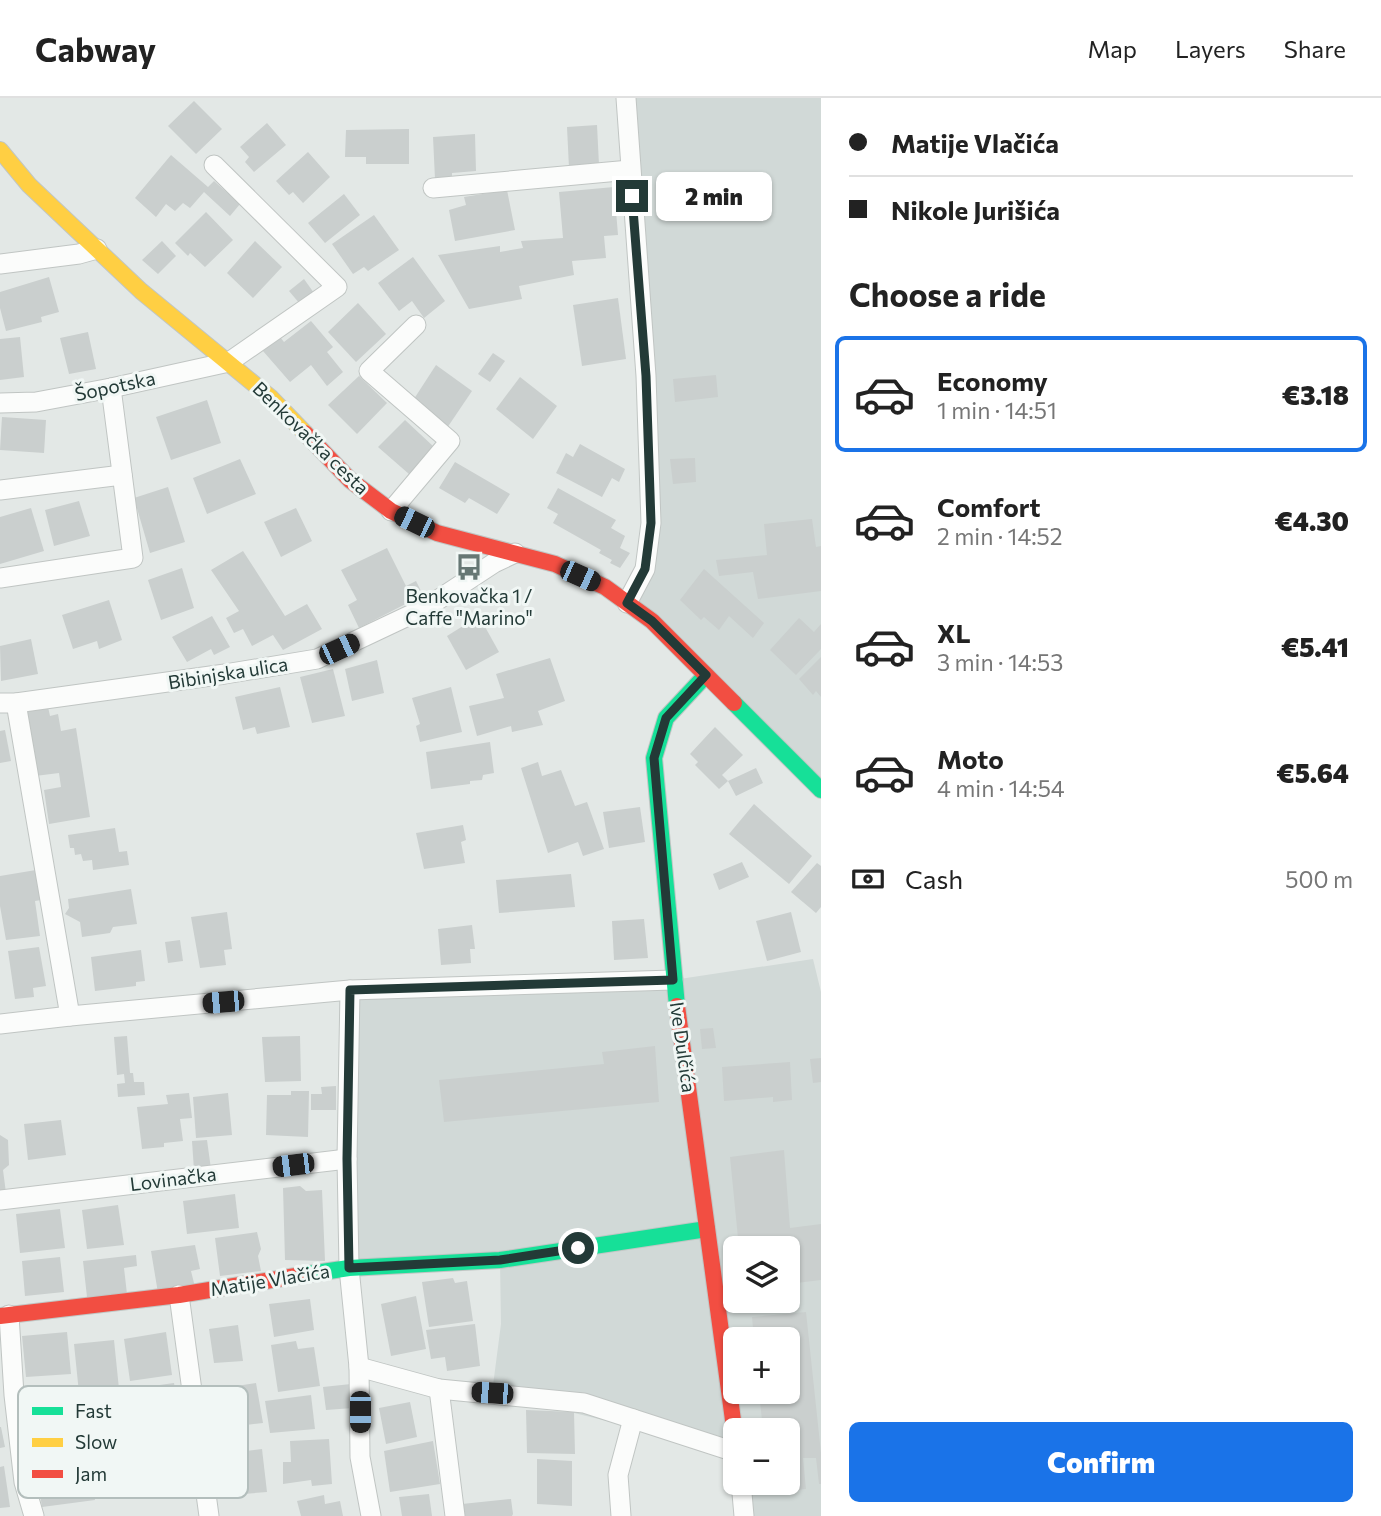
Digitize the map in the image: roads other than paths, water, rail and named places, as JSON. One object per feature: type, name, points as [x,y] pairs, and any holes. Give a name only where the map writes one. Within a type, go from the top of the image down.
[{"type":"street","points":[[626,98],[646,376],[651,523],[645,569],[627,603]]},
{"type":"street","name":"Benkovačka cesta","points":[[0,150],[29,185],[141,291],[271,398],[350,480],[391,510],[437,533],[555,565],[605,587],[652,621],[821,790]]},
{"type":"street","points":[[214,165],[337,287],[229,362]]},
{"type":"street","points":[[433,188],[630,170]]},
{"type":"street","points":[[0,264],[79,254],[97,249]]},
{"type":"street","points":[[391,510],[450,441],[369,371],[416,325]]},
{"type":"street","name":"Šopotska","points":[[0,403],[36,402],[229,362]]},
{"type":"street","points":[[0,578],[133,558],[111,388]]},
{"type":"street","points":[[0,491],[122,475]]},
{"type":"street","name":"Bibinjska ulica","points":[[8,703],[317,659],[427,607],[494,563],[515,553]]},
{"type":"street","name":"Ive Dulčića","points":[[706,675],[666,718],[654,758],[673,980],[733,1418]]},
{"type":"street","points":[[8,703],[70,1016]]},
{"type":"street","points":[[0,1024],[350,990],[673,980]]},
{"type":"street","points":[[350,990],[347,1159],[349,1268],[359,1367],[360,1457],[371,1516]]},
{"type":"street","name":"Lovinačka","points":[[0,1200],[347,1159]]},
{"type":"street","name":"Matije Vlačića","points":[[4,1316],[179,1295],[349,1268],[500,1260],[707,1229]]},
{"type":"street","points":[[179,1295],[191,1386]]},
{"type":"street","points":[[4,1316],[18,1430]]},
{"type":"street","points":[[359,1367],[439,1389],[584,1403],[723,1448]]},
{"type":"street","points":[[439,1389],[455,1516]]},
{"type":"street","points":[[621,1516],[618,1475],[633,1419]]},
{"type":"street","points":[[742,1495],[744,1516]]},
{"type":"street","points":[[29,1498],[34,1516]]},
{"type":"street","points":[[207,1498],[209,1516]]},
{"type":"place","name":"Benkovačka 1 / Caffe \"Marino\"","points":[[469,567]]}]
